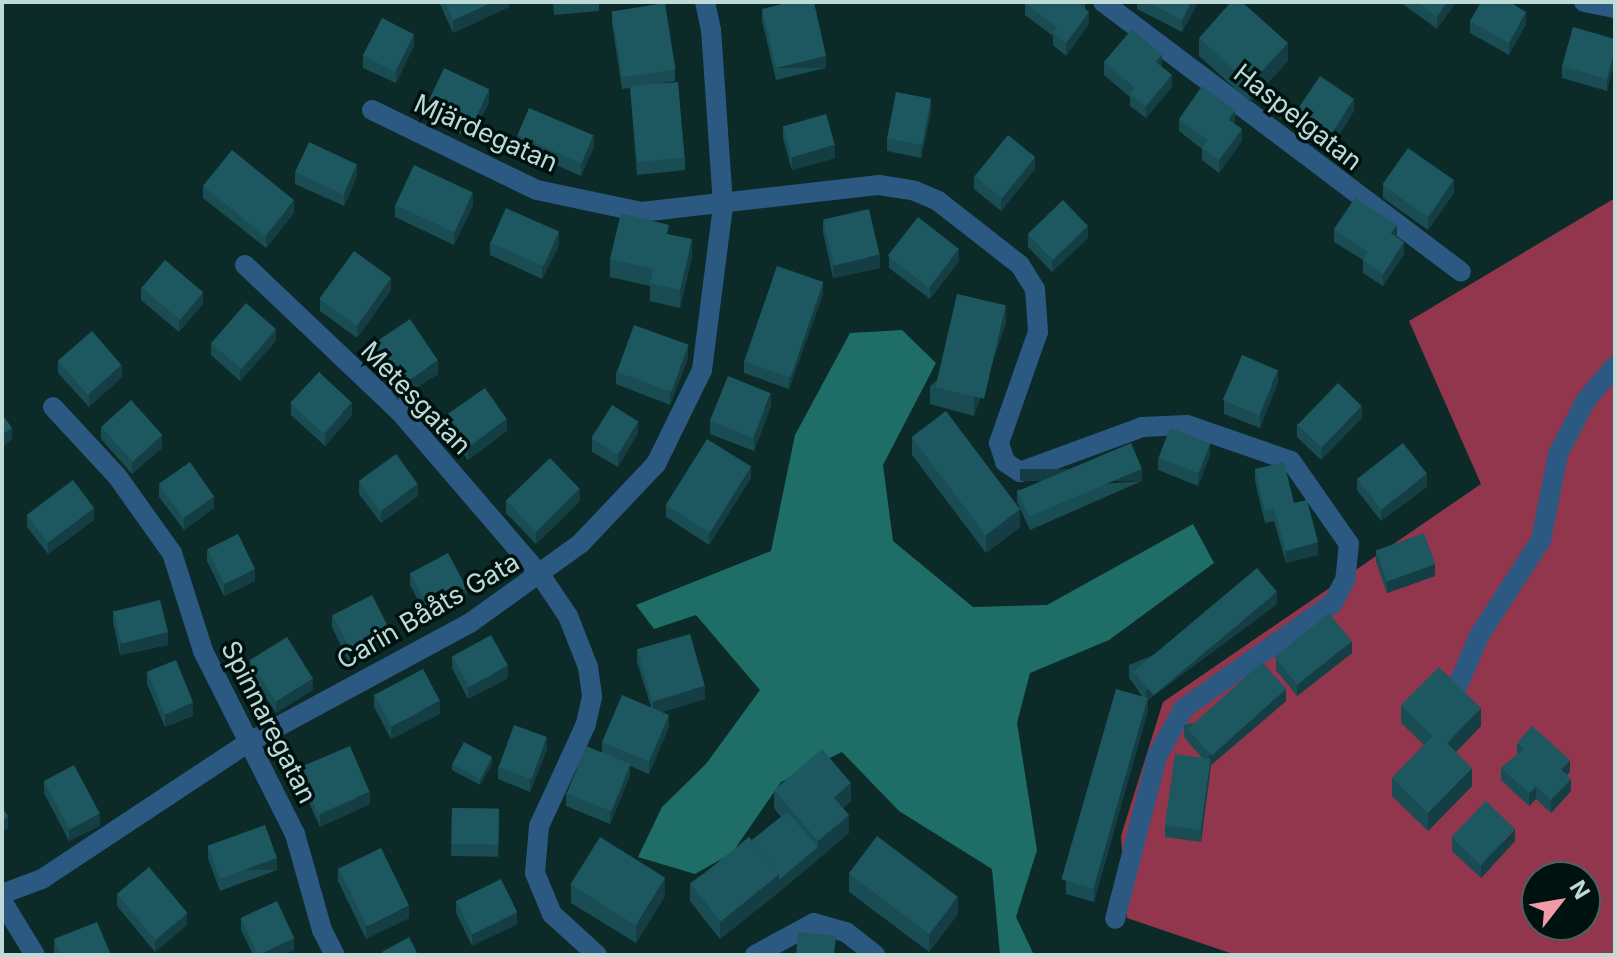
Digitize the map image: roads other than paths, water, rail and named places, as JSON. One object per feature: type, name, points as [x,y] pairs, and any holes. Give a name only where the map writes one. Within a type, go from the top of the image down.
[{"type":"street","name":"Carin Bååts Gata","points":[[2,894],[42,879],[246,744],[470,623],[541,576],[580,544],[656,464],[702,370],[723,205],[711,30],[705,2]]},
{"type":"street","name":"Haspelgatan","points":[[1103,2],[1461,272]]},
{"type":"street","points":[[1584,2],[1615,8]]},
{"type":"street","name":"Mjärdegatan","points":[[372,110],[537,190],[641,212],[879,185],[938,201],[1020,265],[1035,289],[1038,332],[999,443],[1005,462],[1020,472],[1142,427],[1187,425],[1291,461],[1349,544],[1345,580],[1333,603],[1184,708],[1157,756],[1115,919]]},
{"type":"street","name":"Metesgatan","points":[[245,265],[400,412],[541,576],[579,641],[593,690],[586,724],[539,826],[535,873],[552,914],[597,955]]},
{"type":"street","points":[[1458,685],[1480,634],[1541,540],[1558,454],[1586,400],[1615,366]]},
{"type":"street","name":"Spinnaregatan","points":[[53,407],[117,476],[172,553],[203,651],[246,744],[278,793],[295,834],[322,930],[335,955]]},
{"type":"street","points":[[2,901],[35,955]]},
{"type":"street","points":[[755,955],[814,923],[846,932],[875,955]]},
{"type":"water","points":[[902,330],[936,363],[883,465],[893,541],[973,607],[1047,605],[1193,524],[1214,563],[1109,640],[1030,673],[1017,723],[1037,850],[1016,917],[1034,955],[1000,955],[992,869],[899,811],[842,752],[781,782],[732,853],[695,874],[638,857],[662,807],[706,764],[760,690],[696,615],[654,629],[636,605],[771,551],[795,435],[850,333]]}]
